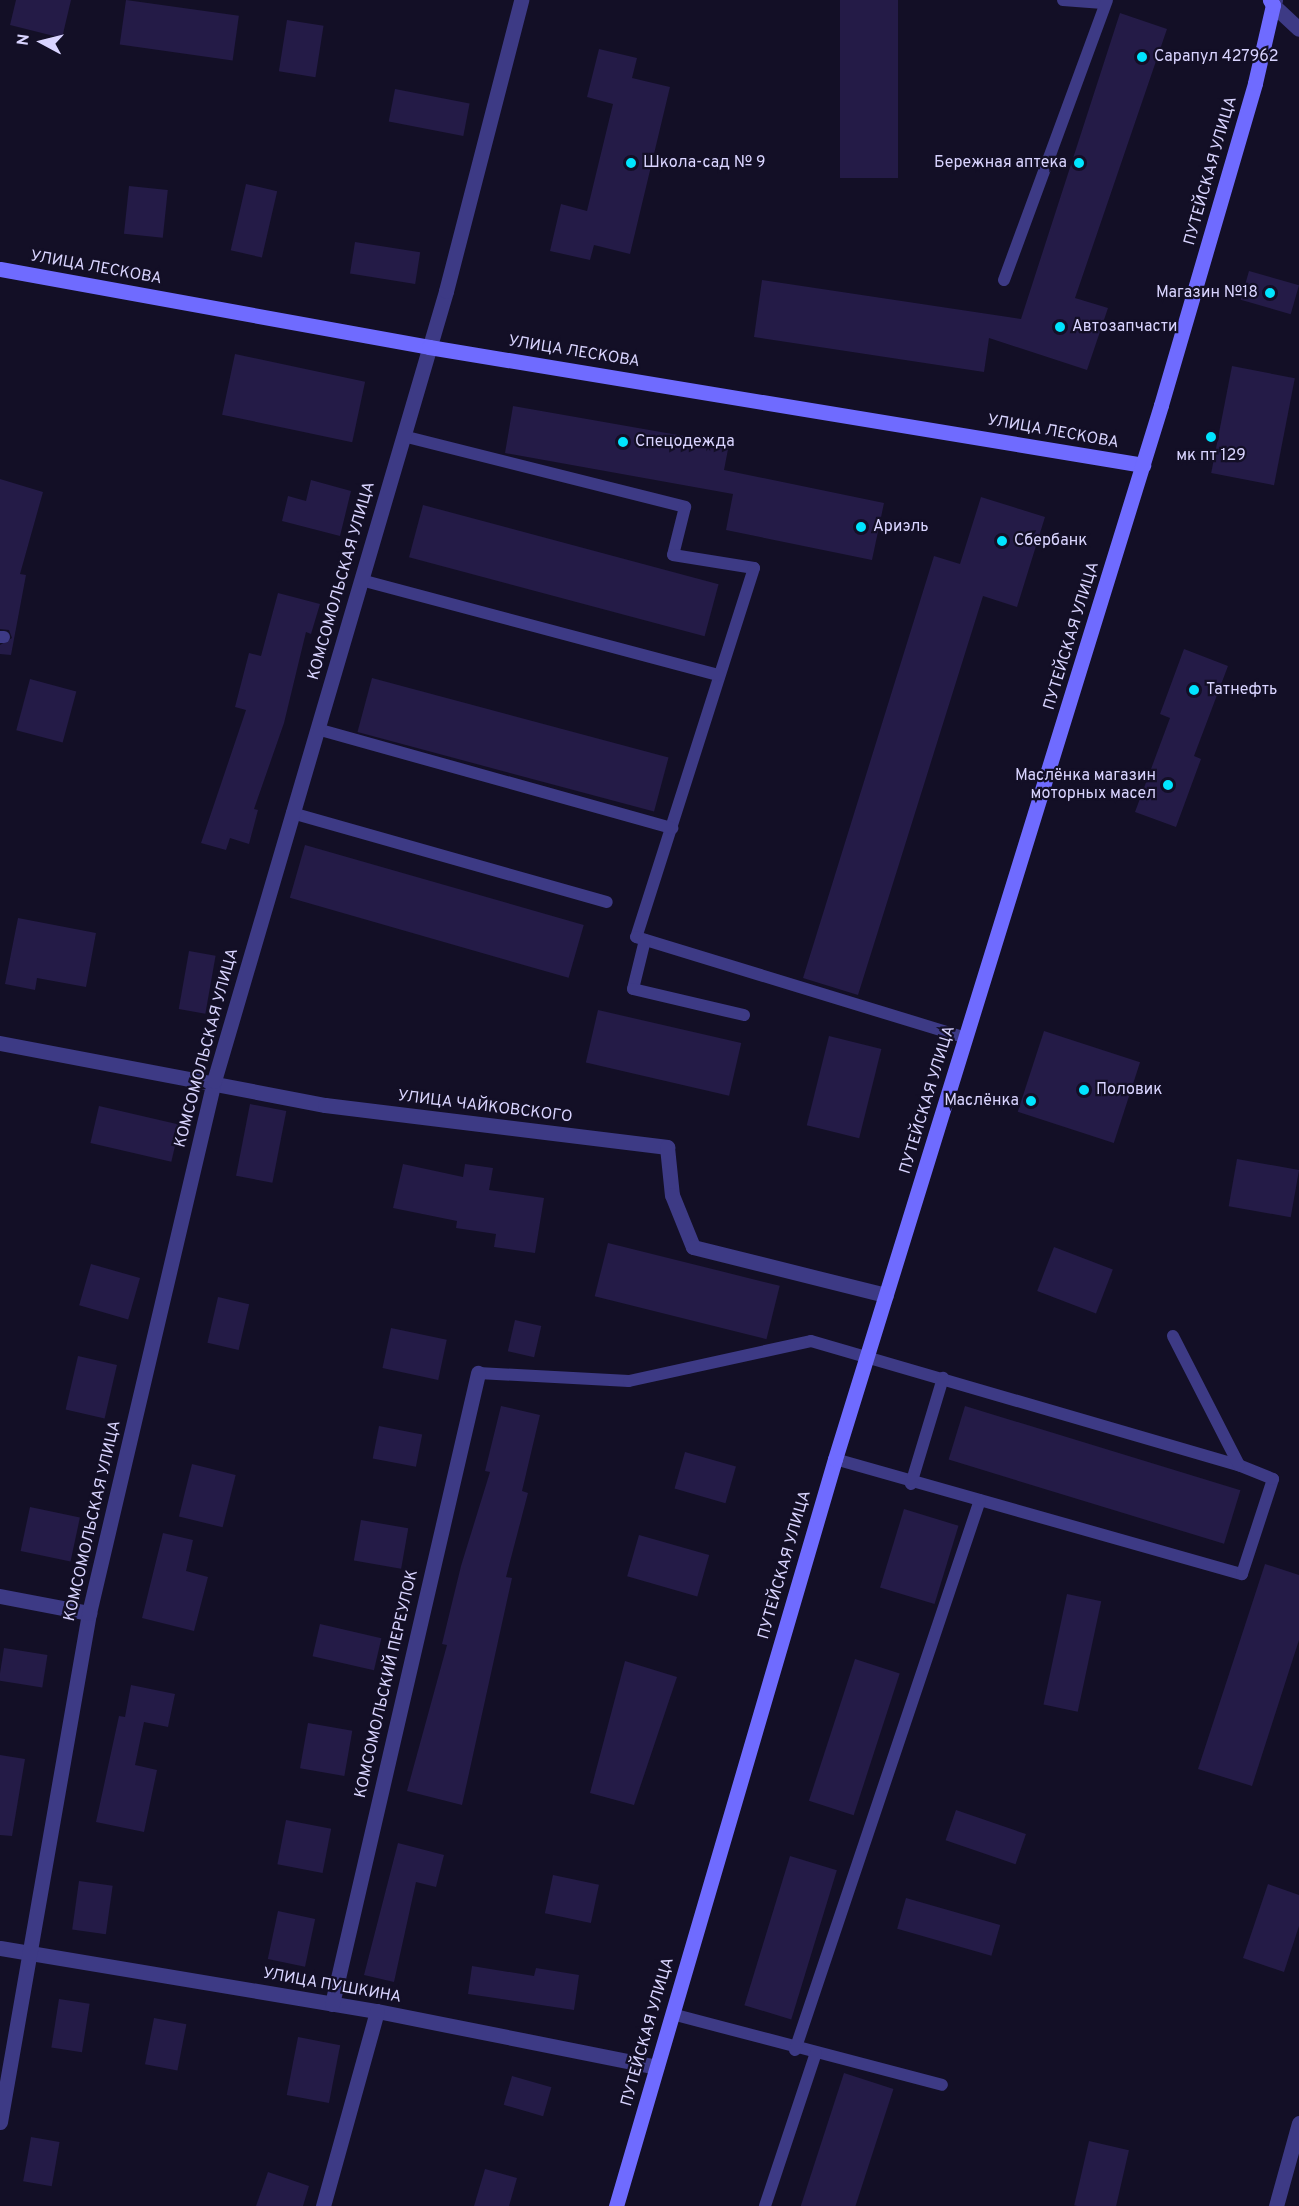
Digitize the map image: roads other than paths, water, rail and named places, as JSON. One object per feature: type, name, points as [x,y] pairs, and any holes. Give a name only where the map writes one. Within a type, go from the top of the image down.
[{"type":"main road","name":"ПУТЕЙСКАЯ УЛИЦА","points":[[616,2206],[835,1459],[1143,465],[1255,83],[1273,2]]},
{"type":"main road","name":"УЛИЦА ЛЕСКОВА","points":[[0,269],[429,347],[1143,465]]},
{"type":"street","name":"КОМСОМОЛЬСКАЯ УЛИЦА","points":[[0,2122],[89,1613],[214,1081],[429,347],[521,0]]},
{"type":"street","points":[[1273,2],[1299,28]]},
{"type":"street","name":"УЛИЦА ЧАЙКОВСКОГО","points":[[0,1043],[214,1081],[325,1106],[667,1147],[672,1195],[693,1247],[886,1295]]},
{"type":"street","name":"КОМСОМОЛЬСКИЙ ПЕРЕУЛОК","points":[[332,2004],[478,1373]]},
{"type":"street","points":[[0,1596],[89,1613]]},
{"type":"street","name":"УЛИЦА ПУШКИНА","points":[[0,1948],[377,2011],[656,2067]]},
{"type":"street","points":[[323,2206],[377,2011]]},
{"type":"street","points":[[1276,2206],[1299,2123]]},
{"type":"lane","points":[[1004,280],[1105,1],[1063,0]]},
{"type":"lane","points":[[403,436],[685,507],[673,555],[754,568],[636,937],[935,1032],[966,1038]]},
{"type":"lane","points":[[361,580],[719,675]]},
{"type":"lane","points":[[317,729],[672,828]]},
{"type":"lane","points":[[292,813],[607,902]]},
{"type":"lane","points":[[645,940],[633,989],[744,1014]]},
{"type":"lane","points":[[1173,1336],[1239,1465]]},
{"type":"lane","points":[[478,1373],[629,1381],[811,1341],[867,1355],[1239,1465],[1273,1479],[1242,1574],[980,1500],[911,1484],[835,1459]]},
{"type":"lane","points":[[911,1484],[943,1378]]},
{"type":"lane","points":[[795,2050],[980,1500]]},
{"type":"lane","points":[[672,2014],[795,2050],[816,2053],[942,2085]]},
{"type":"lane","points":[[765,2206],[816,2053]]},
{"type":"place","name":"Сарапул 427962","points":[[1142,57]]},
{"type":"place","name":"Школа-сад № 9","points":[[631,163]]},
{"type":"place","name":"Бережная аптека","points":[[1079,163]]},
{"type":"place","name":"Магазин №18","points":[[1270,293]]},
{"type":"place","name":"Автозапчасти","points":[[1060,327]]},
{"type":"place","name":"мк пт 129","points":[[1211,437]]},
{"type":"place","name":"Спецодежда","points":[[623,442]]},
{"type":"place","name":"Ариэль","points":[[861,527]]},
{"type":"place","name":"Сбербанк","points":[[1002,541]]},
{"type":"place","name":"Татнефть","points":[[1194,690]]},
{"type":"place","name":"Маслёнка магазин моторных масел","points":[[1168,785]]},
{"type":"place","name":"Половик","points":[[1084,1090]]},
{"type":"place","name":"Маслёнка","points":[[1031,1101]]}]
